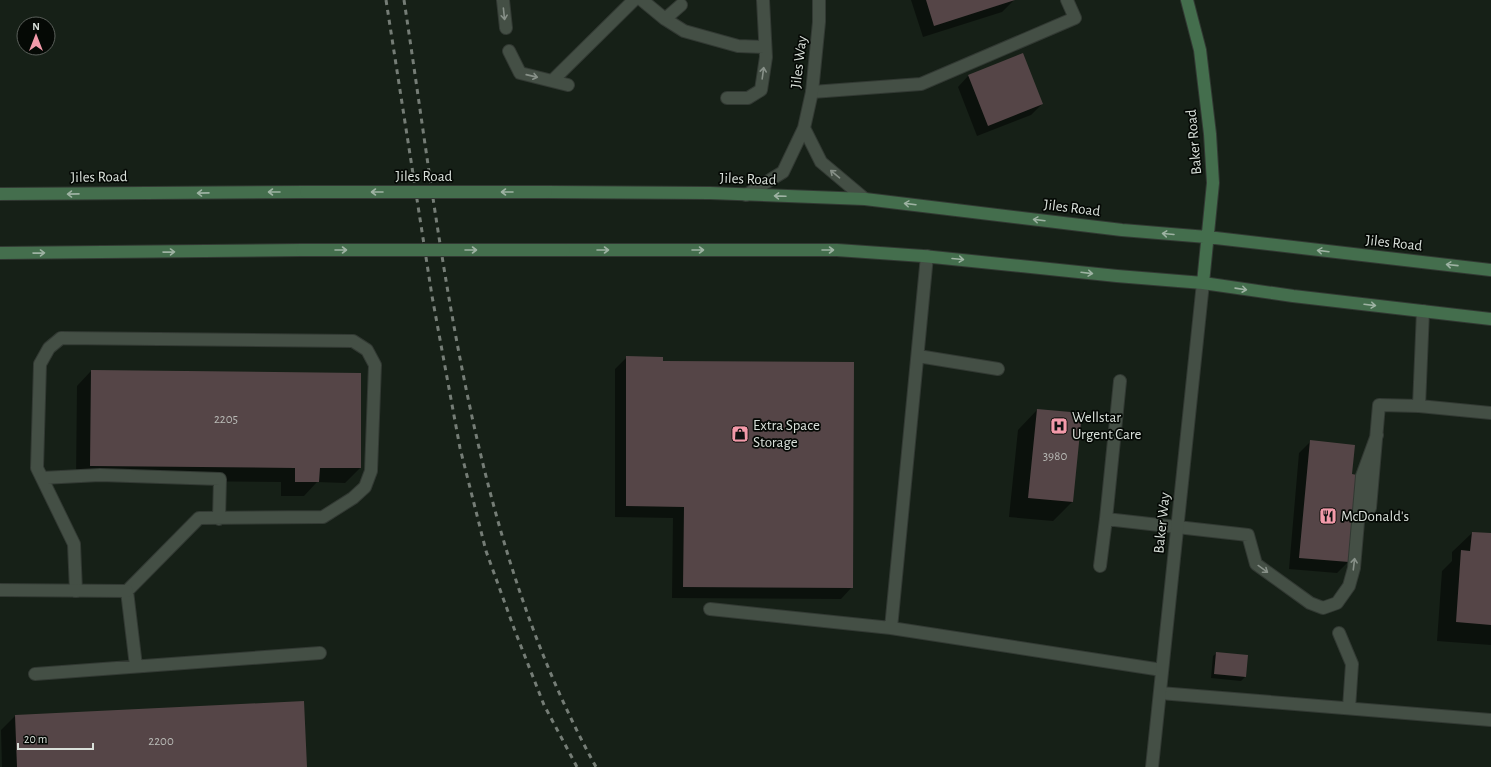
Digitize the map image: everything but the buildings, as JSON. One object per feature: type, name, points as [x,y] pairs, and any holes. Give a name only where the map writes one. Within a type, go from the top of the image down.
[{"type":"street","points":[[503,0],[506,28]]},
{"type":"street","points":[[552,81],[634,0]]},
{"type":"street","points":[[642,0],[665,19],[684,31],[738,46],[765,47]]},
{"type":"street","points":[[727,98],[748,98],[761,90],[765,47],[763,0]]},
{"type":"street","name":"Jiles Way","points":[[746,195],[783,172],[804,128],[812,92],[819,22],[819,0]]},
{"type":"street","points":[[812,92],[921,84],[1075,18],[1067,0]]},
{"type":"street","name":"Baker Road","points":[[1186,0],[1200,50],[1210,134],[1213,183],[1203,283]]},
{"type":"street","points":[[665,19],[681,5]]},
{"type":"street","points":[[508,51],[520,73],[568,85]]},
{"type":"street","points":[[804,128],[821,162],[865,199]]},
{"type":"street","name":"Jiles Road","points":[[0,194],[546,192],[746,195],[865,199],[1122,230],[1207,237],[1491,270]]},
{"type":"street","points":[[0,254],[302,250],[837,250],[927,256],[1117,276],[1203,283],[1293,296],[1491,319]]},
{"type":"street","points":[[891,628],[927,256]]},
{"type":"street","name":"Baker Way","points":[[1152,767],[1203,283]]},
{"type":"street","points":[[1419,406],[1424,312]]},
{"type":"street","points":[[0,590],[127,592],[199,518],[323,517],[354,498],[365,487],[371,470],[375,366],[367,350],[353,341],[62,338],[49,348],[40,364],[37,468],[74,544],[76,591]]},
{"type":"street","points":[[918,356],[998,369]]},
{"type":"street","points":[[1100,566],[1120,381]]},
{"type":"street","points":[[1370,508],[1379,405],[1419,406],[1491,413]]},
{"type":"street","points":[[1106,519],[1248,535],[1256,564],[1310,603],[1324,608],[1337,603],[1349,586],[1354,568],[1362,476],[1377,434]]},
{"type":"street","points":[[42,478],[100,475],[220,479],[219,519]]},
{"type":"street","points":[[127,592],[136,666]]},
{"type":"street","points":[[710,609],[891,628],[1162,670]]},
{"type":"street","points":[[1339,633],[1352,664],[1349,708]]},
{"type":"street","points":[[35,674],[320,653]]},
{"type":"street","points":[[1160,693],[1491,720]]},
{"type":"railway","points":[[386,0],[432,296],[460,448],[486,551],[515,631],[544,705],[577,767]]},
{"type":"railway","points":[[404,0],[448,295],[467,393],[490,491],[518,586],[553,679],[596,767]]},
{"type":"place","name":"Wellstar Urgent Care","points":[[1059,426]]},
{"type":"place","name":"Extra Space Storage","points":[[740,434]]},
{"type":"place","name":"McDonald's","points":[[1328,516]]}]
